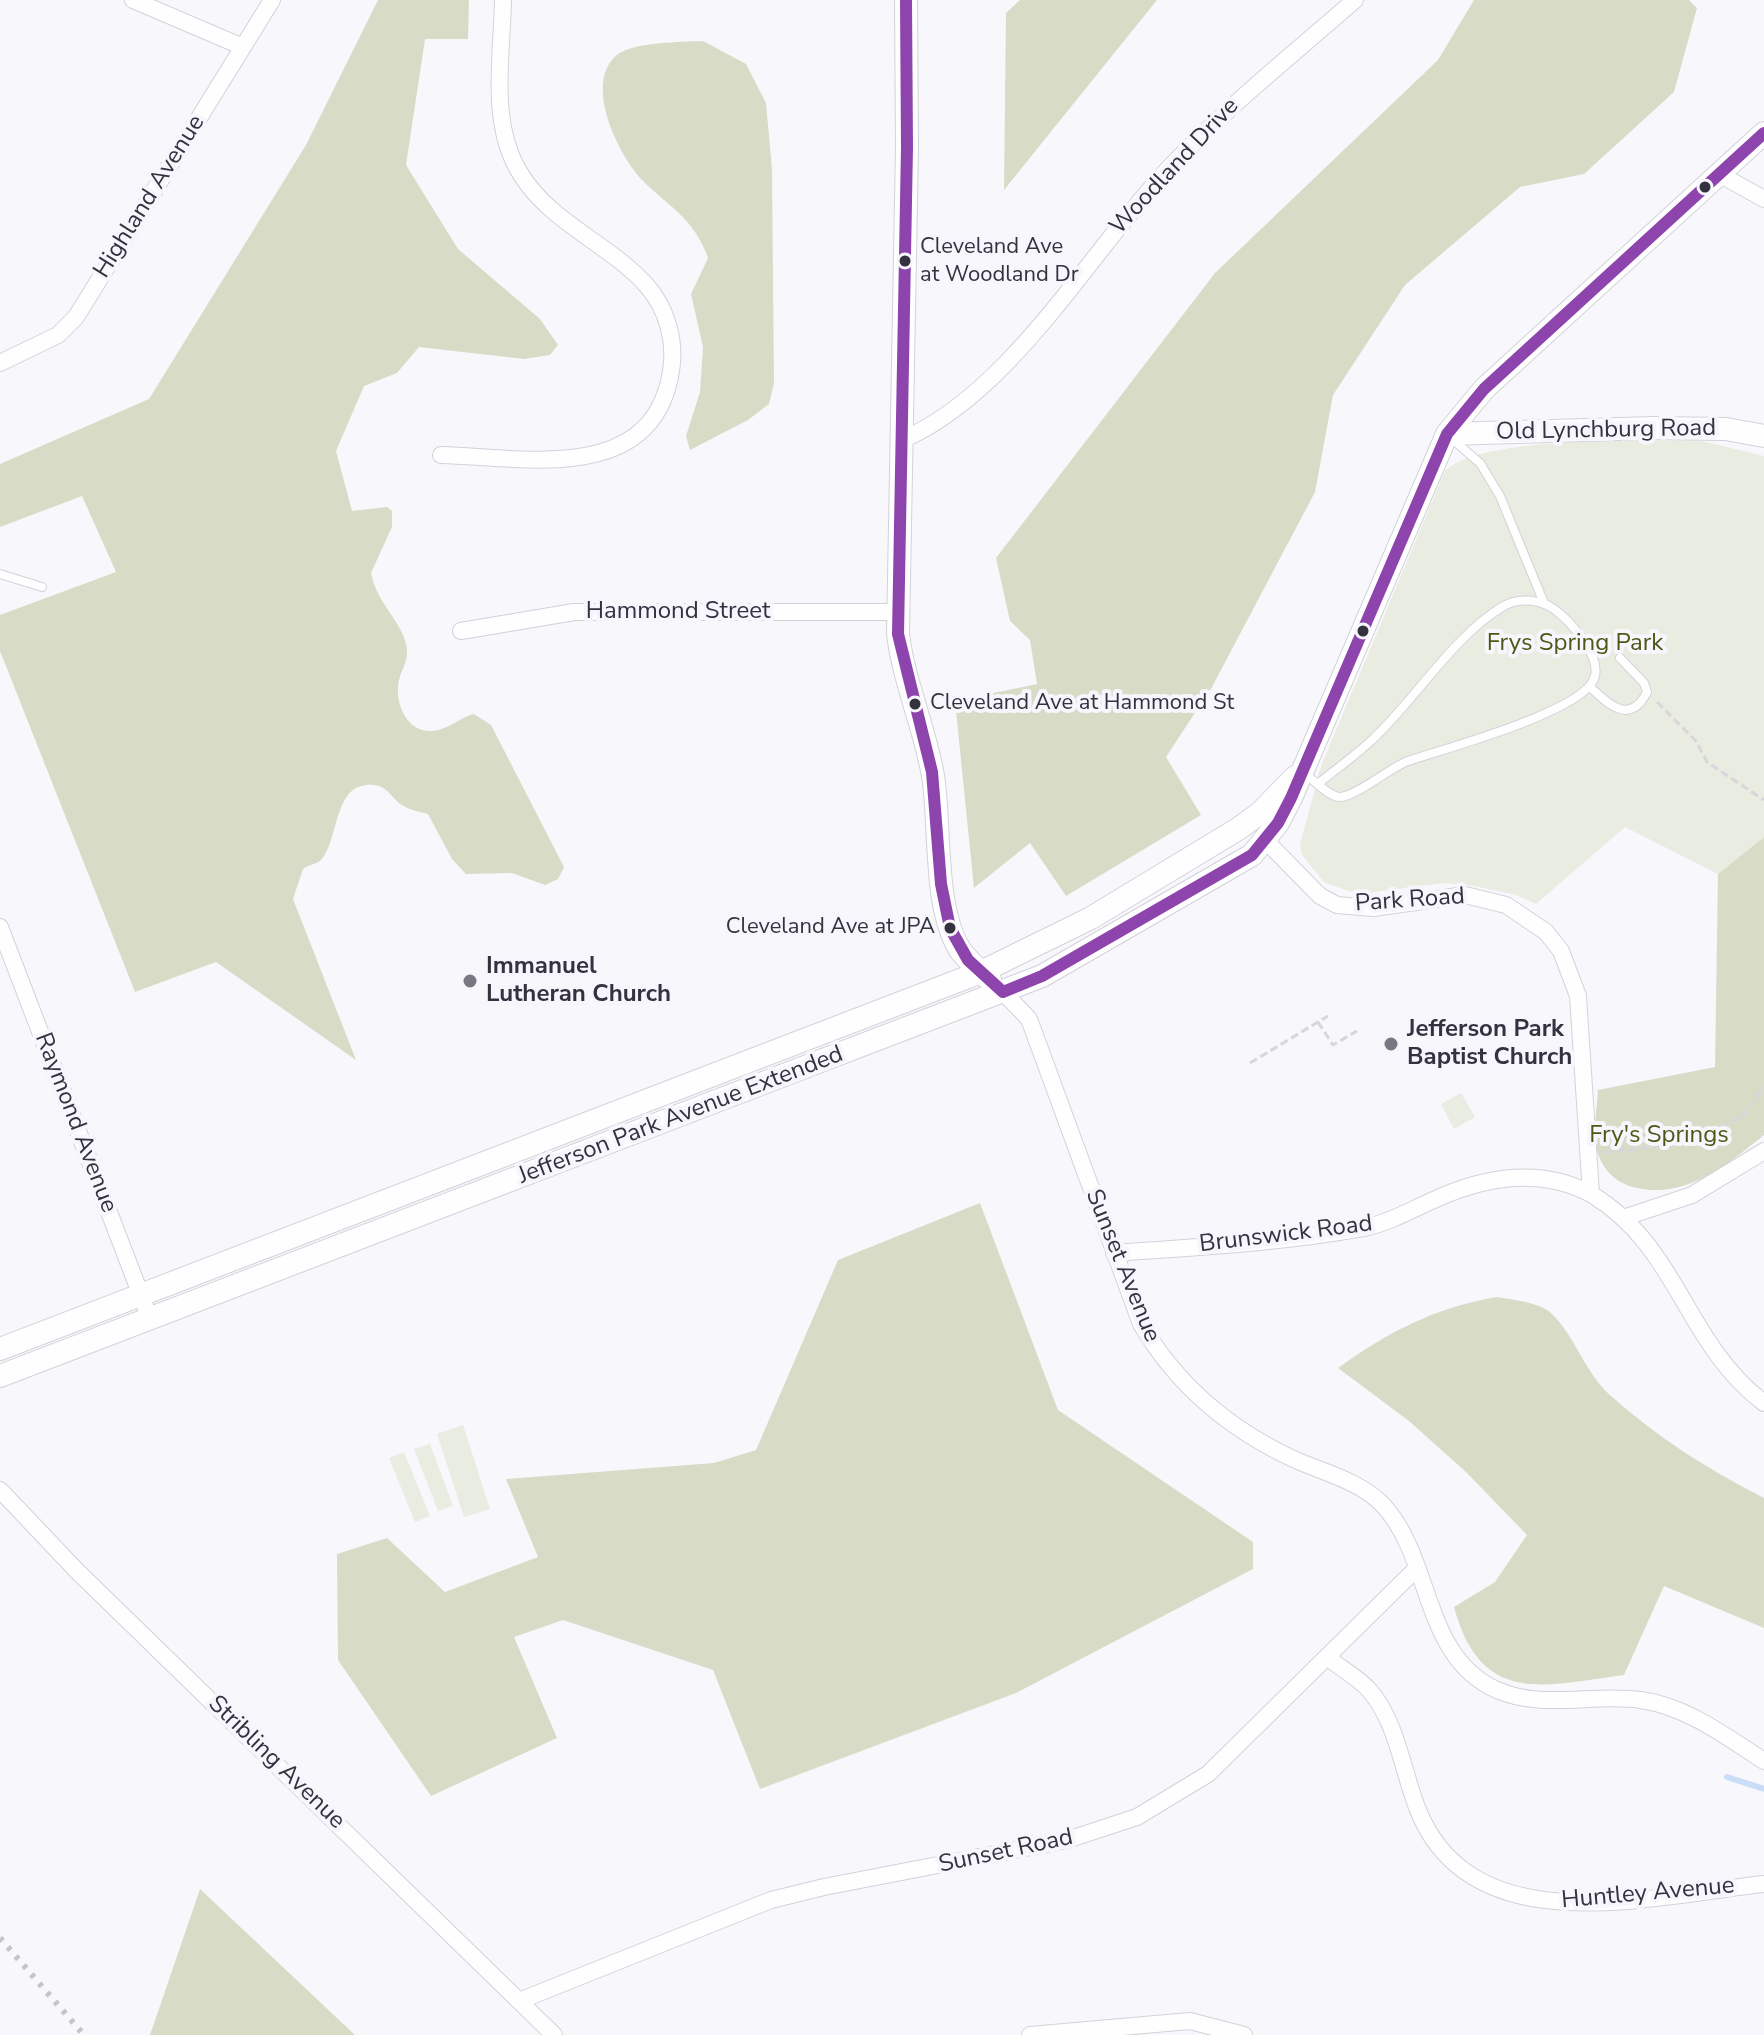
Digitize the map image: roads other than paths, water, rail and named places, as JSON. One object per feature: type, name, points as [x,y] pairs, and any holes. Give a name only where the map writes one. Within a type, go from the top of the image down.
[{"type":"street","points":[[133,0],[243,47]]},
{"type":"street","name":"Highland Avenue","points":[[0,363],[58,335],[76,317],[272,0]]},
{"type":"street","points":[[441,455],[566,461],[613,448],[653,418],[669,384],[673,363],[667,320],[645,284],[534,193],[509,151],[501,108],[503,0]]},
{"type":"street","points":[[906,0],[898,612],[905,679],[933,775],[943,891],[960,949],[1003,992]]},
{"type":"street","name":"Woodland Drive","points":[[902,440],[926,429],[967,400],[1009,358],[1107,238],[1198,138],[1241,96],[1355,0]]},
{"type":"street","name":"Jefferson Park Avenue Extended","points":[[0,1376],[1042,976],[1232,868],[1266,841],[1310,777],[1447,434],[1484,389],[1764,133]]},
{"type":"street","points":[[1719,174],[1764,199]]},
{"type":"street","name":"Old Lynchburg Road","points":[[1447,434],[1655,428],[1726,429],[1764,436]]},
{"type":"street","name":"Hammond Street","points":[[461,631],[574,612],[898,612]]},
{"type":"street","name":"Jefferson Park Avenue Extended","points":[[0,1349],[981,972],[1091,918],[1238,829],[1310,777]]},
{"type":"street","name":"Park Road","points":[[1266,841],[1320,896],[1337,905],[1373,908],[1465,895],[1506,905],[1546,932],[1561,951],[1578,996],[1591,1194]]},
{"type":"street","name":"Raymond Avenue","points":[[0,927],[150,1319]]},
{"type":"street","name":"Sunset Avenue","points":[[1003,992],[1029,1019],[1141,1324],[1176,1375],[1241,1431],[1266,1447],[1367,1492],[1395,1519],[1451,1652],[1486,1685],[1514,1697],[1540,1700],[1598,1697],[1660,1703],[1712,1726],[1764,1761]]},
{"type":"street","points":[[1626,1217],[1692,1195],[1764,1151]]},
{"type":"street","name":"Brunswick Road","points":[[1114,1253],[1239,1244],[1365,1227],[1394,1220],[1459,1190],[1513,1177],[1550,1178],[1591,1194]]},
{"type":"street","points":[[1591,1194],[1626,1217],[1659,1258],[1715,1355],[1764,1403]]},
{"type":"street","name":"Stribling Avenue","points":[[0,1490],[77,1571],[554,2035]]},
{"type":"street","name":"Sunset Road","points":[[519,2001],[771,1900],[1067,1840],[1137,1817],[1208,1774],[1417,1568]]},
{"type":"street","name":"Huntley Avenue","points":[[1327,1657],[1371,1692],[1391,1730],[1423,1823],[1439,1845],[1455,1866],[1498,1891],[1546,1902],[1586,1902],[1764,1884]]},
{"type":"street","points":[[1030,2035],[1190,2021],[1244,2035]]},
{"type":"lane","points":[[1447,434],[1480,463],[1500,496],[1544,603]]},
{"type":"lane","points":[[0,574],[42,587]]},
{"type":"lane","points":[[1530,600],[1544,603],[1556,611],[1594,657],[1596,677],[1590,687],[1553,711],[1404,762],[1346,796],[1334,796],[1310,777],[1374,738],[1472,632],[1502,607],[1530,600]]},
{"type":"lane","points":[[1590,687],[1614,710],[1634,707],[1647,692],[1644,683],[1620,658]]},
{"type":"lane","points":[[487,1163],[497,1187]]},
{"type":"waterway","points":[[1727,1777],[1764,1789]]},
{"type":"railway","points":[[0,1938],[84,2035]]},
{"type":"place","name":"Cleveland Ave at Woodland Dr","points":[[905,261]]},
{"type":"place","name":"Cleveland Ave at Hammond St","points":[[915,704]]},
{"type":"place","name":"Cleveland Ave at JPA","points":[[950,928]]},
{"type":"place","name":"Immanuel Lutheran Church","points":[[470,981]]},
{"type":"place","name":"Jefferson Park Baptist Church","points":[[1391,1044]]},
{"type":"park label","name":"Frys Spring Park","points":[[1575,644]]},
{"type":"park label","name":"Fry's Springs","points":[[1659,1136]]}]
